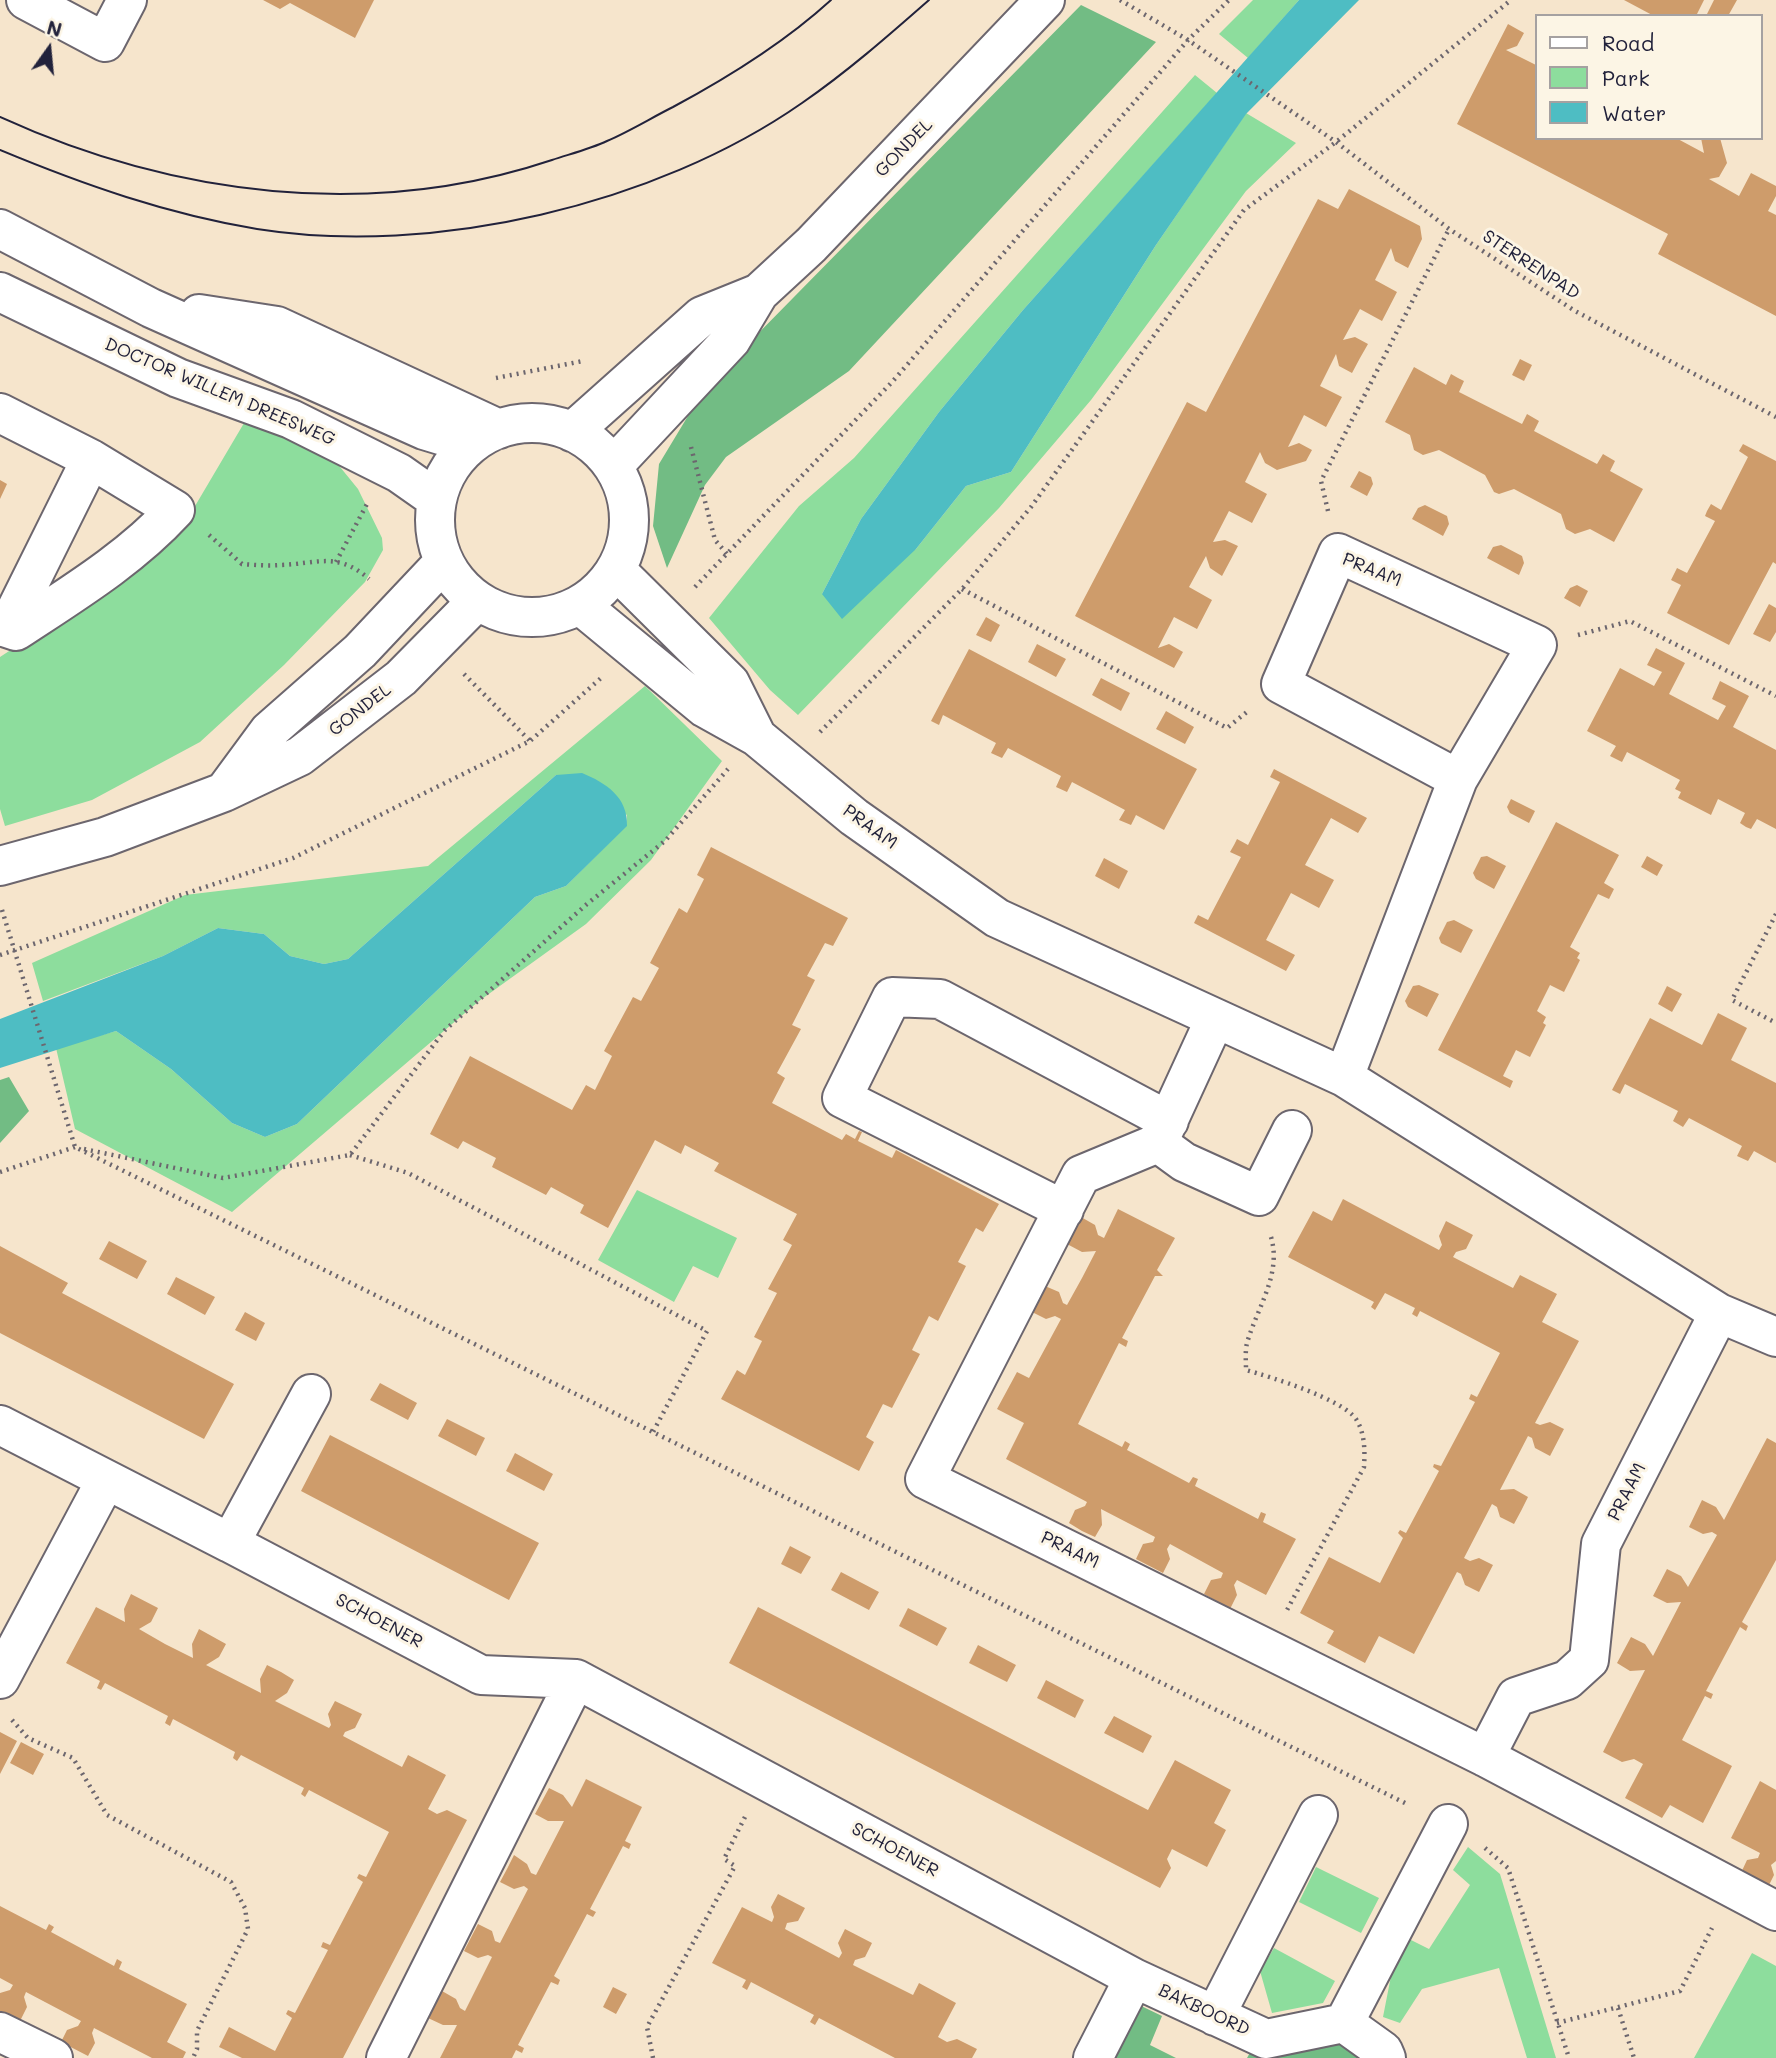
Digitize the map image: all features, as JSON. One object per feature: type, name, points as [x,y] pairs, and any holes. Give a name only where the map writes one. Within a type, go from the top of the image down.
[{"type":"street","points":[[26,0],[105,42],[127,0]]},
{"type":"street","name":"GONDEL","points":[[613,467],[731,340],[759,293],[811,245],[1045,0]]},
{"type":"street","points":[[0,229],[151,307],[276,326],[485,436]]},
{"type":"street","name":"DOCTOR WILLEM DREESWEG","points":[[0,292],[178,378],[291,419],[399,473],[436,499]]},
{"type":"street","name":"GONDEL","points":[[572,432],[702,316],[759,293]]},
{"type":"street","points":[[0,412],[91,459],[176,510],[137,548],[77,591],[16,631],[7,628],[91,459]]},
{"type":"street","points":[[524,423],[548,425],[572,432],[592,443],[613,467],[625,491],[629,518],[626,545],[616,570],[600,590],[580,605],[555,615],[528,618],[501,613],[477,601],[458,584],[443,563],[434,531],[436,499],[449,468],[485,436],[524,423]]},
{"type":"street","name":"PRAAM","points":[[1281,684],[1338,553],[1536,645]]},
{"type":"street","points":[[224,792],[269,732],[375,636],[443,563]]},
{"type":"street","name":"PRAAM","points":[[616,570],[730,683],[757,737]]},
{"type":"street","name":"GONDEL","points":[[0,866],[105,837],[224,792],[300,756],[401,678],[477,601]]},
{"type":"street","name":"PRAAM","points":[[580,605],[705,708],[757,737],[854,817],[998,918],[1344,1077],[1719,1313],[1776,1337]]},
{"type":"street","points":[[1344,1077],[1458,779],[1536,645]]},
{"type":"street","points":[[1281,684],[1458,779]]},
{"type":"street","points":[[1064,1210],[842,1098],[892,997],[940,999],[1164,1132],[1184,1162],[1259,1196],[1292,1130]]},
{"type":"street","points":[[1164,1132],[1215,1019]]},
{"type":"street","name":"PRAAM","points":[[1164,1132],[1081,1175],[925,1479],[1485,1757],[1776,1912]]},
{"type":"street","name":"PRAAM","points":[[1485,1757],[1516,1697],[1567,1680],[1589,1660],[1601,1544],[1719,1313]]},
{"type":"street","points":[[230,1543],[311,1394]]},
{"type":"street","name":"SCHOENER","points":[[0,1425],[481,1675],[576,1679],[1134,1978]]},
{"type":"street","points":[[4,1696],[106,1480]]},
{"type":"street","points":[[386,2058],[576,1679]]},
{"type":"street","points":[[1214,2016],[1318,1815]]},
{"type":"street","points":[[1386,2058],[1383,2051],[1344,2022],[1448,1824]]},
{"type":"street","points":[[1093,2058],[1134,1978]]},
{"type":"street","name":"BAKBOORD","points":[[1134,1978],[1266,2039],[1344,2022]]},
{"type":"street","points":[[0,2032],[53,2058]]},
{"type":"path","points":[[1120,0],[1188,40],[1229,0]]},
{"type":"path","points":[[790,764],[962,589],[1031,507],[1244,210],[1336,142],[1511,0]]},
{"type":"path","name":"STERRENPAD","points":[[1188,40],[1336,142],[1449,229],[1575,311],[1776,416]]},
{"type":"path","points":[[1338,553],[1321,481],[1449,229]]},
{"type":"path","points":[[962,589],[1227,728],[1281,684]]},
{"type":"path","points":[[1536,645],[1630,621],[1774,695],[1776,688]]},
{"type":"path","points":[[350,1155],[445,1030],[587,904],[665,841],[757,737]]},
{"type":"path","points":[[0,902],[47,1065],[75,1147],[1448,1824],[1482,1845],[1508,1868],[1569,2058]]},
{"type":"path","points":[[1776,914],[1732,1000],[1776,1023]]},
{"type":"path","points":[[0,1172],[75,1147],[223,1178],[350,1155],[408,1173],[707,1331],[653,1432]]},
{"type":"path","points":[[1259,1196],[1275,1252],[1274,1268],[1247,1345],[1246,1370],[1304,1388],[1355,1418],[1365,1446],[1364,1467],[1267,1648]]},
{"type":"path","points":[[4,1696],[28,1738],[74,1758],[107,1815],[231,1882],[245,1908],[248,1929],[197,2031],[197,2049],[193,2058]]},
{"type":"path","points":[[653,2058],[647,2027],[735,1866],[724,1859],[765,1781]]},
{"type":"path","points":[[1557,2023],[1680,1992],[1732,1888]]},
{"type":"path","points":[[1618,2008],[1634,2058]]},
{"type":"green space","points":[[1253,0],[1299,0],[1248,58],[1219,34]]},
{"type":"green space","points":[[1081,5],[1156,42],[849,371],[726,457],[705,485],[667,568],[653,526],[659,464],[694,406],[736,356]]},
{"type":"green space","points":[[1195,75],[1217,93],[1023,310],[939,412],[861,519],[822,594],[916,549],[966,486],[1011,472],[1156,245],[1246,113],[1296,143],[1246,191],[1091,400],[999,508],[798,715],[770,690],[709,618],[799,506],[854,458]]},
{"type":"green space","points":[[247,418],[336,462],[358,489],[382,538],[383,550],[365,582],[284,665],[200,742],[92,800],[5,826],[0,809],[0,657],[58,619],[185,523]]},
{"type":"green space","points":[[645,686],[722,761],[651,860],[586,924],[479,1001],[232,1212],[75,1129],[56,1048],[116,1031],[171,1069],[232,1123],[265,1137],[297,1124],[535,897],[566,886],[626,826],[627,815],[556,775],[348,959],[324,964],[290,956],[264,934],[218,928],[163,956],[43,1001],[32,963],[185,895],[428,866]]},
{"type":"green space","points":[[9,1077],[29,1111],[0,1143],[0,1080]]},
{"type":"green space","points":[[637,1190],[737,1238],[718,1278],[693,1266],[674,1302],[598,1260]]},
{"type":"green space","points":[[1468,1847],[1500,1874],[1556,2058],[1527,2058],[1499,1968],[1422,1989],[1400,2023],[1383,2017],[1391,1976],[1409,1939],[1429,1949],[1470,1885],[1453,1870]]},
{"type":"green space","points":[[1316,1867],[1379,1898],[1361,1933],[1299,1902]]},
{"type":"green space","points":[[1274,1948],[1335,1981],[1323,2003],[1272,2013],[1260,1971]]},
{"type":"green space","points":[[1752,1953],[1776,1966],[1776,2058],[1694,2058]]},
{"type":"green space","points":[[1135,2003],[1162,2016],[1150,2045],[1176,2058],[1105,2058]]},
{"type":"green space","points":[[1337,2031],[1371,2058],[1247,2058],[1252,2049]]},
{"type":"water","points":[[1299,0],[1359,0],[1246,114],[1156,245],[1011,472],[966,486],[916,549],[842,619],[822,594],[861,519],[939,412],[1023,310]]},
{"type":"water","points":[[582,773],[599,781],[620,799],[627,826],[566,886],[535,897],[297,1124],[265,1137],[232,1123],[171,1069],[116,1031],[0,1068],[0,1019],[163,956],[218,928],[264,934],[290,956],[324,964],[348,959],[556,775]]},
{"type":"building","points":[[263,0],[374,0],[355,38],[290,3],[280,9]]},
{"type":"building","points":[[1624,0],[1704,0],[1697,14],[1650,14]]},
{"type":"building","points":[[1714,0],[1737,0],[1729,14],[1707,14]]},
{"type":"building","points":[[1508,24],[1524,33],[1517,46],[1506,50],[1534,64],[1534,140],[1680,140],[1704,153],[1701,140],[1721,140],[1727,163],[1719,177],[1709,179],[1739,196],[1751,173],[1776,186],[1776,196],[1768,211],[1776,215],[1776,316],[1658,254],[1668,234],[1457,124]]},
{"type":"building","points":[[1349,189],[1420,226],[1422,239],[1408,268],[1395,261],[1391,248],[1375,280],[1397,292],[1382,321],[1360,309],[1343,340],[1355,337],[1368,344],[1352,373],[1339,366],[1336,354],[1320,386],[1342,397],[1326,427],[1304,415],[1288,447],[1299,443],[1312,450],[1306,461],[1277,470],[1265,463],[1260,452],[1245,482],[1267,494],[1252,523],[1229,511],[1213,542],[1225,540],[1238,546],[1222,576],[1210,568],[1206,556],[1189,587],[1212,600],[1197,629],[1174,617],[1158,648],[1169,644],[1183,652],[1174,668],[1075,616],[1187,402],[1206,412],[1318,199],[1338,209]]},
{"type":"building","points":[[1520,359],[1532,365],[1524,381],[1512,375]]},
{"type":"building","points":[[1414,367],[1446,385],[1451,374],[1464,381],[1459,392],[1522,424],[1527,414],[1539,421],[1534,431],[1597,464],[1603,454],[1615,461],[1610,471],[1643,489],[1614,542],[1590,529],[1575,534],[1566,529],[1561,514],[1514,489],[1499,494],[1494,492],[1485,475],[1439,450],[1423,455],[1414,450],[1410,435],[1385,422]]},
{"type":"building","points":[[1743,444],[1776,461],[1776,564],[1773,562],[1729,645],[1667,613],[1681,585],[1671,580],[1677,568],[1687,573],[1715,521],[1705,516],[1707,511],[1711,504],[1721,510],[1748,457],[1739,451]]},
{"type":"building","points":[[1359,471],[1371,477],[1373,484],[1367,496],[1350,487]]},
{"type":"building","points":[[0,480],[7,484],[0,499]]},
{"type":"building","points":[[1425,505],[1447,516],[1449,524],[1443,536],[1412,519],[1418,508]]},
{"type":"building","points":[[1501,545],[1522,556],[1524,563],[1519,575],[1487,558],[1493,547]]},
{"type":"building","points":[[1577,585],[1588,591],[1580,607],[1564,598],[1570,588]]},
{"type":"building","points":[[1769,604],[1776,608],[1776,632],[1770,642],[1753,634]]},
{"type":"building","points":[[986,617],[1000,625],[991,642],[976,635]]},
{"type":"building","points":[[1037,644],[1066,659],[1056,677],[1028,662]]},
{"type":"building","points":[[1656,648],[1685,663],[1669,694],[1718,720],[1726,706],[1712,699],[1720,681],[1749,696],[1733,727],[1776,750],[1776,829],[1757,819],[1751,829],[1746,827],[1740,823],[1745,813],[1718,799],[1711,815],[1678,798],[1681,792],[1675,789],[1680,780],[1627,752],[1622,762],[1610,756],[1616,746],[1587,731],[1620,668],[1654,686],[1662,672],[1647,665]]},
{"type":"building","points":[[969,649],[1197,769],[1164,830],[1136,815],[1131,825],[1119,820],[1125,810],[1072,782],[1067,792],[1056,787],[1061,776],[1008,748],[1002,758],[991,753],[996,743],[943,715],[939,725],[931,721]]},
{"type":"building","points":[[1101,678],[1130,693],[1121,711],[1092,695]]},
{"type":"building","points":[[1166,711],[1194,727],[1185,744],[1156,729]]},
{"type":"building","points":[[1274,769],[1367,818],[1358,833],[1331,818],[1305,865],[1334,880],[1319,908],[1291,893],[1266,940],[1295,955],[1286,971],[1194,923],[1198,915],[1208,920],[1241,857],[1230,852],[1237,839],[1248,845],[1280,782],[1270,777]]},
{"type":"building","points":[[1511,799],[1535,811],[1529,823],[1510,813],[1507,807]]},
{"type":"building","points":[[1556,822],[1619,855],[1604,883],[1614,889],[1609,899],[1598,894],[1570,947],[1580,953],[1577,958],[1580,960],[1564,992],[1550,985],[1537,1011],[1546,1017],[1543,1023],[1546,1025],[1530,1057],[1516,1050],[1503,1076],[1513,1081],[1510,1088],[1438,1050]]},
{"type":"building","points":[[711,847],[848,918],[833,946],[825,943],[807,976],[815,980],[792,1025],[801,1029],[777,1073],[785,1078],[772,1103],[842,1140],[846,1134],[855,1139],[859,1131],[862,1132],[858,1141],[892,1158],[896,1150],[999,1204],[983,1232],[976,1228],[958,1262],[966,1266],[938,1321],[929,1316],[912,1350],[920,1354],[892,1408],[883,1404],[866,1437],[874,1442],[859,1471],[721,1399],[737,1370],[745,1375],[762,1341],[754,1337],[777,1293],[768,1289],[792,1245],[783,1240],[797,1214],[714,1171],[719,1163],[685,1145],[681,1154],[655,1140],[608,1228],[580,1213],[584,1205],[551,1187],[546,1195],[492,1167],[496,1158],[463,1141],[458,1149],[430,1134],[470,1056],[572,1110],[586,1085],[595,1090],[612,1056],[604,1051],[633,997],[641,1001],[659,968],[650,963],[679,908],[687,913],[704,879],[697,875]]},
{"type":"building","points":[[1487,856],[1506,866],[1494,889],[1476,879],[1473,873],[1481,857]]},
{"type":"building","points":[[1647,856],[1663,865],[1657,876],[1641,867]]},
{"type":"building","points":[[1104,858],[1128,871],[1119,889],[1095,876]]},
{"type":"building","points":[[1454,920],[1473,930],[1461,953],[1441,943],[1439,938],[1447,922]]},
{"type":"building","points":[[1419,985],[1439,994],[1427,1017],[1408,1007],[1405,1001],[1413,986]]},
{"type":"building","points":[[1667,986],[1682,994],[1672,1012],[1658,1004]]},
{"type":"building","points":[[1718,1013],[1747,1028],[1731,1060],[1776,1083],[1776,1163],[1754,1151],[1748,1161],[1737,1156],[1742,1146],[1689,1118],[1683,1127],[1673,1121],[1678,1111],[1625,1084],[1620,1094],[1612,1090],[1650,1018],[1702,1045]]},
{"type":"building","points":[[1343,1199],[1439,1250],[1442,1245],[1439,1236],[1446,1221],[1473,1235],[1466,1249],[1456,1252],[1453,1257],[1513,1288],[1520,1275],[1557,1294],[1542,1322],[1579,1341],[1535,1423],[1540,1425],[1550,1422],[1564,1429],[1550,1456],[1535,1448],[1532,1438],[1528,1436],[1500,1490],[1514,1489],[1528,1497],[1521,1511],[1514,1524],[1500,1517],[1497,1507],[1492,1504],[1464,1558],[1470,1561],[1479,1558],[1493,1565],[1479,1592],[1465,1585],[1461,1574],[1457,1572],[1414,1654],[1379,1636],[1365,1663],[1327,1643],[1334,1631],[1300,1613],[1329,1557],[1380,1583],[1403,1538],[1398,1533],[1400,1530],[1406,1533],[1439,1471],[1433,1467],[1434,1464],[1441,1466],[1475,1402],[1469,1399],[1471,1394],[1477,1397],[1500,1353],[1420,1311],[1417,1317],[1412,1314],[1415,1308],[1385,1293],[1375,1310],[1371,1307],[1374,1302],[1288,1257],[1313,1211],[1332,1221]]},
{"type":"building","points":[[1118,1209],[1175,1238],[1157,1270],[1163,1276],[1155,1276],[1122,1338],[1128,1341],[1126,1347],[1119,1343],[1078,1424],[1122,1447],[1125,1441],[1130,1444],[1127,1450],[1189,1483],[1193,1477],[1198,1479],[1195,1486],[1258,1519],[1261,1512],[1266,1514],[1263,1522],[1296,1539],[1266,1595],[1237,1580],[1234,1585],[1237,1595],[1230,1609],[1204,1594],[1211,1580],[1221,1578],[1223,1573],[1170,1544],[1167,1549],[1170,1559],[1163,1573],[1136,1559],[1143,1544],[1153,1542],[1155,1537],[1101,1509],[1102,1525],[1095,1537],[1082,1531],[1069,1523],[1075,1510],[1085,1506],[1087,1502],[1006,1459],[1024,1423],[997,1409],[1017,1372],[1029,1378],[1061,1319],[1055,1316],[1046,1319],[1032,1312],[1045,1286],[1059,1292],[1063,1303],[1067,1305],[1096,1251],[1082,1252],[1067,1244],[1081,1217],[1095,1225],[1098,1235],[1104,1238]]},
{"type":"building","points":[[109,1241],[147,1261],[137,1279],[99,1259]]},
{"type":"building","points":[[0,1246],[68,1283],[62,1293],[234,1384],[204,1439],[0,1333]]},
{"type":"building","points":[[176,1277],[215,1297],[205,1315],[167,1294]]},
{"type":"building","points":[[245,1312],[265,1323],[256,1341],[235,1330]]},
{"type":"building","points":[[380,1383],[417,1403],[408,1420],[370,1400]]},
{"type":"building","points":[[447,1419],[485,1438],[476,1456],[438,1436]]},
{"type":"building","points":[[330,1435],[539,1543],[509,1600],[301,1491]]},
{"type":"building","points":[[1767,1438],[1776,1443],[1776,1560],[1742,1622],[1748,1626],[1746,1631],[1740,1627],[1706,1691],[1713,1694],[1711,1699],[1705,1696],[1682,1740],[1732,1766],[1703,1823],[1670,1805],[1662,1818],[1625,1798],[1643,1764],[1634,1759],[1622,1762],[1603,1752],[1645,1670],[1630,1671],[1617,1663],[1631,1637],[1645,1644],[1653,1656],[1681,1602],[1667,1603],[1653,1596],[1667,1569],[1681,1576],[1688,1587],[1717,1535],[1712,1532],[1703,1534],[1689,1527],[1702,1500],[1716,1507],[1724,1520]]},
{"type":"building","points":[[515,1453],[553,1474],[544,1491],[506,1471]]},
{"type":"building","points":[[790,1546],[811,1557],[801,1574],[781,1564]]},
{"type":"building","points":[[841,1572],[879,1592],[869,1610],[831,1590]]},
{"type":"building","points":[[131,1594],[158,1608],[151,1622],[139,1629],[165,1644],[193,1658],[192,1644],[199,1629],[226,1644],[219,1657],[206,1665],[261,1693],[260,1679],[267,1665],[294,1680],[287,1693],[275,1701],[329,1728],[331,1725],[328,1714],[335,1701],[362,1714],[355,1728],[345,1732],[343,1736],[402,1767],[408,1755],[446,1775],[428,1809],[437,1814],[447,1810],[467,1820],[343,2058],[242,2058],[219,2047],[229,2027],[275,2051],[292,2018],[286,2014],[288,2010],[295,2013],[328,1950],[321,1947],[323,1942],[330,1945],[363,1882],[357,1878],[359,1874],[366,1877],[389,1832],[309,1790],[305,1797],[301,1794],[304,1788],[241,1755],[237,1761],[233,1758],[235,1752],[173,1719],[170,1726],[165,1723],[168,1716],[105,1683],[101,1690],[97,1688],[100,1681],[66,1663],[96,1607],[125,1622],[124,1609]]},
{"type":"building","points":[[758,1607],[1148,1810],[1175,1760],[1231,1790],[1214,1823],[1226,1830],[1207,1867],[1172,1849],[1167,1859],[1171,1868],[1160,1888],[729,1663]]},
{"type":"building","points":[[908,1608],[947,1628],[937,1646],[899,1626]]},
{"type":"building","points":[[978,1645],[1016,1665],[1007,1682],[969,1663]]},
{"type":"building","points":[[1046,1680],[1084,1700],[1075,1718],[1037,1698]]},
{"type":"building","points":[[1114,1716],[1152,1736],[1143,1753],[1104,1733]]},
{"type":"building","points":[[0,1732],[17,1741],[0,1774]]},
{"type":"building","points":[[21,1742],[44,1754],[33,1775],[10,1763]]},
{"type":"building","points":[[586,1779],[642,1807],[625,1841],[631,1844],[629,1849],[623,1846],[590,1909],[596,1912],[593,1917],[587,1914],[554,1976],[560,1980],[558,1985],[551,1982],[518,2045],[524,2048],[522,2053],[516,2050],[512,2058],[440,2058],[457,2025],[443,2025],[428,2018],[442,1991],[456,1999],[460,2008],[465,2011],[492,1957],[488,1955],[478,1958],[464,1951],[478,1924],[492,1931],[495,1941],[500,1943],[528,1889],[524,1886],[514,1889],[500,1882],[514,1855],[536,1875],[564,1821],[548,1821],[535,1814],[549,1788],[563,1795],[572,1807]]},
{"type":"building","points":[[1760,1781],[1776,1790],[1776,1861],[1771,1865],[1774,1875],[1767,1889],[1740,1875],[1747,1860],[1758,1858],[1760,1853],[1731,1838]]},
{"type":"building","points":[[778,1894],[805,1908],[798,1921],[787,1923],[785,1929],[839,1958],[842,1953],[838,1943],[845,1929],[872,1943],[865,1957],[855,1960],[853,1965],[913,1995],[919,1983],[956,2003],[938,2037],[947,2042],[957,2039],[977,2049],[972,2058],[895,2058],[819,2018],[815,2025],[810,2022],[814,2015],[751,1982],[747,1990],[742,1987],[746,1980],[712,1963],[742,1907],[772,1922],[774,1917],[771,1907]]},
{"type":"building","points":[[0,1906],[46,1930],[49,1924],[54,1927],[51,1932],[114,1966],[117,1959],[122,1962],[119,1969],[187,2004],[167,2042],[186,2052],[183,2058],[152,2058],[94,2028],[92,2033],[95,2043],[88,2056],[61,2042],[67,2030],[78,2026],[81,2021],[26,1992],[24,1997],[27,2007],[20,2021],[0,2011],[0,1993],[10,1990],[13,1985],[0,1978]]},
{"type":"building","points":[[613,1987],[627,1994],[616,2014],[603,2007]]},
{"type":"tram line","points":[[0,117],[66,144],[134,166],[203,181],[273,191],[343,194],[413,190],[483,179],[552,160],[616,137],[735,71],[794,31],[831,0]]},
{"type":"tram line","points":[[0,150],[63,175],[158,207],[257,229],[325,236],[396,235],[468,228],[541,215],[612,195],[680,170],[744,139],[835,79],[929,0]]}]
